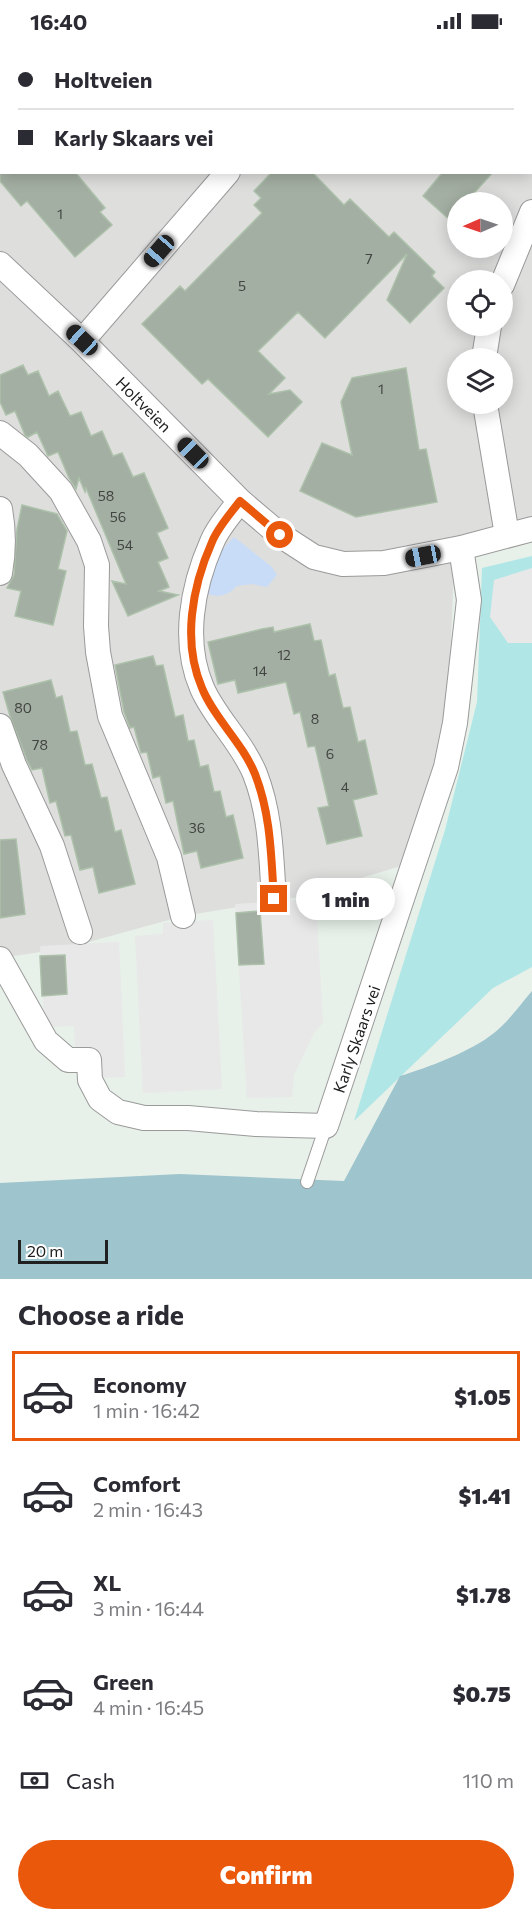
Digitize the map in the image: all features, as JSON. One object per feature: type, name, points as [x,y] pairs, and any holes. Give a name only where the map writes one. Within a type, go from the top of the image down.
[{"type":"street","points":[[82,340],[226,174]]},
{"type":"street","points":[[508,270],[532,212]]},
{"type":"street","name":"Holtveien","points":[[2,269],[82,340],[240,501],[280,535],[314,557],[342,564],[384,563],[461,548],[532,529]]},
{"type":"street","points":[[487,414],[507,535]]},
{"type":"street","points":[[0,433],[28,455],[61,491],[89,541],[97,565],[97,644],[110,716],[169,857],[183,916]]},
{"type":"street","points":[[240,501],[212,540],[195,590],[190,641],[202,688],[237,741],[254,773],[269,820],[274,899]]},
{"type":"street","points":[[0,509],[3,526],[3,558],[0,573]]},
{"type":"street","name":"Karly Skaars vei","points":[[326,1126],[446,767],[455,723],[469,600],[461,548]]},
{"type":"street","points":[[0,726],[14,765],[52,846],[80,932]]},
{"type":"street","points":[[0,959],[46,1041],[68,1060],[89,1060],[90,1080],[100,1099],[118,1112],[144,1118],[188,1118],[256,1124],[326,1126]]},
{"type":"lane","points":[[307,1182],[326,1126]]},
{"type":"shaded area","points":[[0,174],[532,174],[532,521],[455,541],[448,714],[424,859],[298,897],[183,916],[67,948],[0,958]]},
{"type":"shaded area","points":[[234,537],[272,567],[277,575],[267,587],[252,584],[237,586],[224,595],[208,594],[215,562]]},
{"type":"shaded area","points":[[532,556],[532,967],[493,988],[354,1121],[445,830],[477,702],[482,568]]},
{"type":"shaded area","points":[[532,568],[532,643],[508,643],[490,617],[494,580]]},
{"type":"shaded area","points":[[316,899],[323,1023],[314,1033],[294,1075],[292,1097],[247,1098],[235,904]]},
{"type":"shaded area","points":[[213,920],[222,1089],[143,1093],[135,936],[163,934],[163,923]]},
{"type":"shaded area","points":[[119,942],[125,1077],[101,1078],[75,1045],[74,1026],[50,1027],[44,1016],[40,946]]},
{"type":"shaded area","points":[[532,991],[532,1279],[0,1279],[0,1183],[180,1174],[344,1181],[400,1076],[449,1058],[485,1040],[504,1024]]},
{"type":"building","points":[[0,174],[77,174],[105,208],[100,212],[112,225],[75,257],[27,201],[21,206],[0,181]]},
{"type":"building","points":[[270,174],[314,174],[344,205],[350,199],[389,237],[394,232],[435,272],[432,276],[444,288],[410,323],[387,300],[407,254],[325,338],[298,312],[258,351],[285,378],[269,394],[290,390],[302,402],[268,437],[208,379],[202,384],[142,324],[180,286],[185,291],[262,213],[254,205],[261,198],[254,191]]},
{"type":"building","points":[[441,174],[491,174],[475,192],[447,192],[447,217],[423,196]]},
{"type":"building","points":[[23,365],[28,375],[38,371],[49,396],[58,391],[70,416],[81,412],[91,436],[102,431],[113,456],[122,453],[133,477],[144,473],[168,528],[157,533],[168,558],[158,562],[169,587],[159,591],[178,595],[128,616],[112,581],[126,584],[86,488],[85,492],[79,478],[76,489],[58,452],[48,456],[37,432],[28,437],[25,435],[15,411],[6,415],[0,402],[0,375]]},
{"type":"building","points":[[406,368],[419,450],[426,449],[437,502],[356,517],[300,491],[322,443],[352,455],[341,402],[352,378]]},
{"type":"building","points":[[22,505],[57,514],[67,531],[58,569],[66,571],[53,625],[15,616],[21,591],[7,588],[14,575],[17,529]]},
{"type":"building","points":[[310,624],[314,641],[321,640],[329,676],[335,674],[343,708],[350,707],[358,742],[365,740],[377,794],[353,800],[362,836],[327,844],[318,808],[329,806],[315,746],[308,747],[300,712],[294,714],[286,682],[238,693],[235,680],[218,684],[208,642],[273,627],[274,632]]},
{"type":"building","points":[[153,656],[156,666],[163,665],[175,717],[183,715],[188,741],[194,740],[200,767],[208,765],[214,792],[220,791],[226,817],[233,815],[243,858],[201,868],[197,851],[184,854],[173,801],[166,803],[160,776],[153,778],[147,752],[141,753],[134,727],[130,728],[124,712],[115,665]]},
{"type":"building","points":[[51,680],[56,698],[62,696],[70,732],[77,731],[85,765],[92,764],[101,798],[107,797],[115,832],[121,830],[135,884],[99,893],[93,867],[80,870],[71,835],[65,836],[56,801],[50,803],[42,768],[32,770],[27,760],[3,692]]},
{"type":"building","points":[[16,839],[25,914],[0,918],[0,840]]},
{"type":"building","points":[[260,911],[264,964],[239,965],[236,913]]},
{"type":"building","points":[[65,955],[67,994],[42,996],[40,956]]},
{"type":"route","points":[[274,899],[269,820],[254,773],[237,741],[202,688],[190,641],[195,590],[212,540],[240,501],[280,535]]}]
